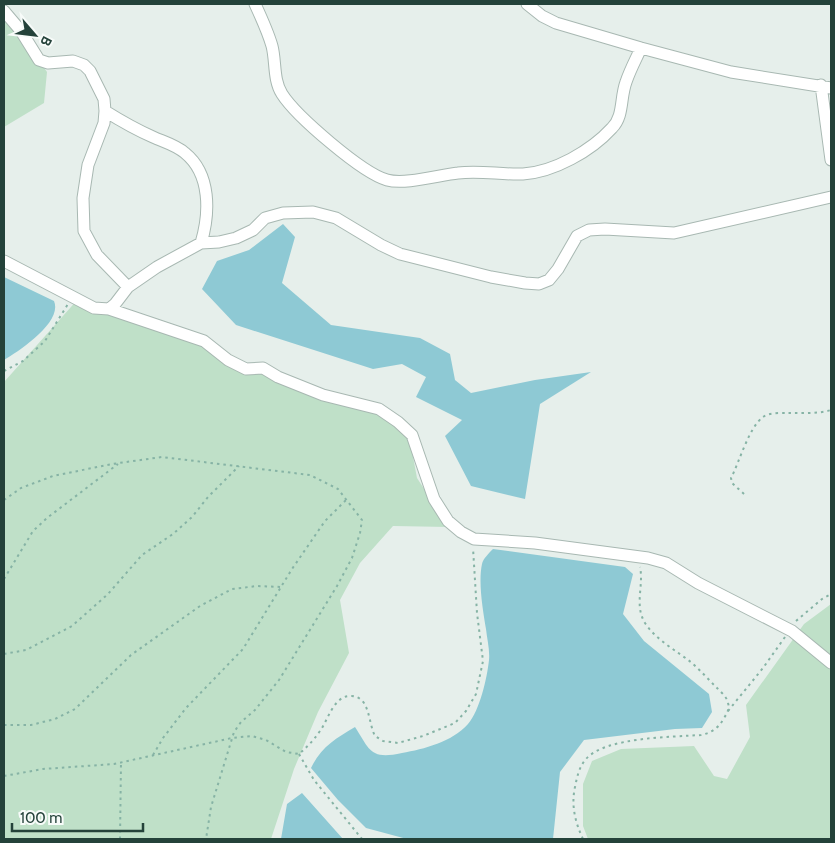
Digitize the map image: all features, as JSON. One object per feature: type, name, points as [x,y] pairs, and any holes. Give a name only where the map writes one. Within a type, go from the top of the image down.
[{"type":"street","points":[[254,4],[272,46],[277,83],[282,94],[319,133],[367,170],[387,180],[396,181],[474,171],[534,173],[569,160],[612,130],[618,122],[625,84],[641,48]]},
{"type":"street","points":[[527,4],[542,16],[556,23],[641,48],[731,72],[826,86],[831,160]]},
{"type":"street","points":[[4,11],[21,31],[34,53],[42,62],[73,61],[84,65],[90,71],[104,99],[106,111],[104,123],[88,165],[82,198],[84,231],[98,255],[128,287]]},
{"type":"street","points":[[106,111],[185,153],[196,165],[204,181],[207,200],[205,229],[201,243]]},
{"type":"street","points":[[109,309],[128,287],[157,267],[201,243],[219,242],[236,238],[253,230],[265,218],[283,213],[313,212],[336,218],[400,254],[491,277],[525,284],[539,284],[549,280],[558,269],[577,236],[589,230],[605,229],[674,233],[831,197]]},
{"type":"street","points":[[4,261],[94,308],[109,309],[204,341],[228,360],[246,369],[263,368],[278,377],[323,395],[379,409],[398,422],[412,435],[434,499],[448,521],[472,538],[535,543],[638,557],[666,563],[698,582],[790,630],[831,663]]},
{"type":"path","points":[[4,371],[23,361],[45,341],[64,313],[71,297]]},
{"type":"path","points":[[744,494],[732,483],[731,478],[745,446],[763,416],[774,413],[822,413],[831,410]]},
{"type":"path","points":[[4,500],[21,488],[53,476],[162,457],[310,475],[338,489],[362,520],[352,558],[337,586],[279,680],[234,732],[211,808],[206,839]]},
{"type":"path","points":[[4,579],[33,531],[60,507],[120,463]]},
{"type":"path","points":[[4,654],[26,650],[72,626],[108,594],[142,555],[174,534],[192,517],[208,497],[239,466]]},
{"type":"path","points":[[153,755],[186,708],[243,649],[325,521],[346,500]]},
{"type":"path","points":[[4,776],[43,769],[121,762],[232,738],[252,736],[266,740],[286,752],[298,754],[310,745],[338,701],[345,696],[360,698],[365,705],[374,736],[383,742],[398,742],[423,736],[455,723],[466,711],[476,694],[483,661],[477,613],[472,538]]},
{"type":"path","points":[[638,557],[642,586],[639,600],[646,625],[712,683],[725,697],[728,703],[728,710]]},
{"type":"path","points":[[4,725],[31,725],[55,719],[75,709],[132,655],[200,606],[232,589],[257,586],[281,587]]},
{"type":"path","points":[[583,839],[574,812],[573,794],[577,773],[586,759],[598,750],[633,740],[701,736],[711,733],[723,721],[728,710],[763,668],[798,618],[831,594]]},
{"type":"path","points":[[298,754],[314,780],[362,839]]},
{"type":"path","points":[[120,839],[121,762]]},
{"type":"green space","points":[[4,11],[47,72],[44,103],[4,127]]},
{"type":"green space","points":[[79,298],[137,316],[232,358],[407,425],[417,478],[449,527],[393,526],[360,563],[340,600],[349,653],[318,712],[294,769],[271,839],[4,839],[4,382]]},
{"type":"green space","points":[[831,604],[831,839],[588,839],[583,826],[583,784],[592,761],[621,749],[694,746],[714,776],[727,779],[750,737],[746,705],[804,624]]},
{"type":"water","points":[[283,224],[295,237],[282,283],[331,325],[420,338],[450,354],[455,380],[471,393],[535,380],[591,372],[540,404],[525,499],[471,486],[445,436],[462,420],[416,397],[426,377],[402,364],[373,369],[236,325],[202,289],[217,261],[249,250]]},
{"type":"water","points":[[4,277],[54,301],[55,309],[52,318],[38,335],[4,360]]},
{"type":"water","points":[[493,549],[625,567],[633,574],[623,614],[644,641],[709,694],[712,712],[702,728],[675,729],[584,740],[560,772],[553,839],[407,839],[366,828],[338,800],[311,768],[324,749],[355,727],[372,751],[377,754],[391,755],[437,744],[454,736],[468,724],[476,711],[485,684],[489,660],[482,605],[481,571],[486,556]]},
{"type":"water","points":[[302,793],[343,839],[281,839],[287,804]]}]
